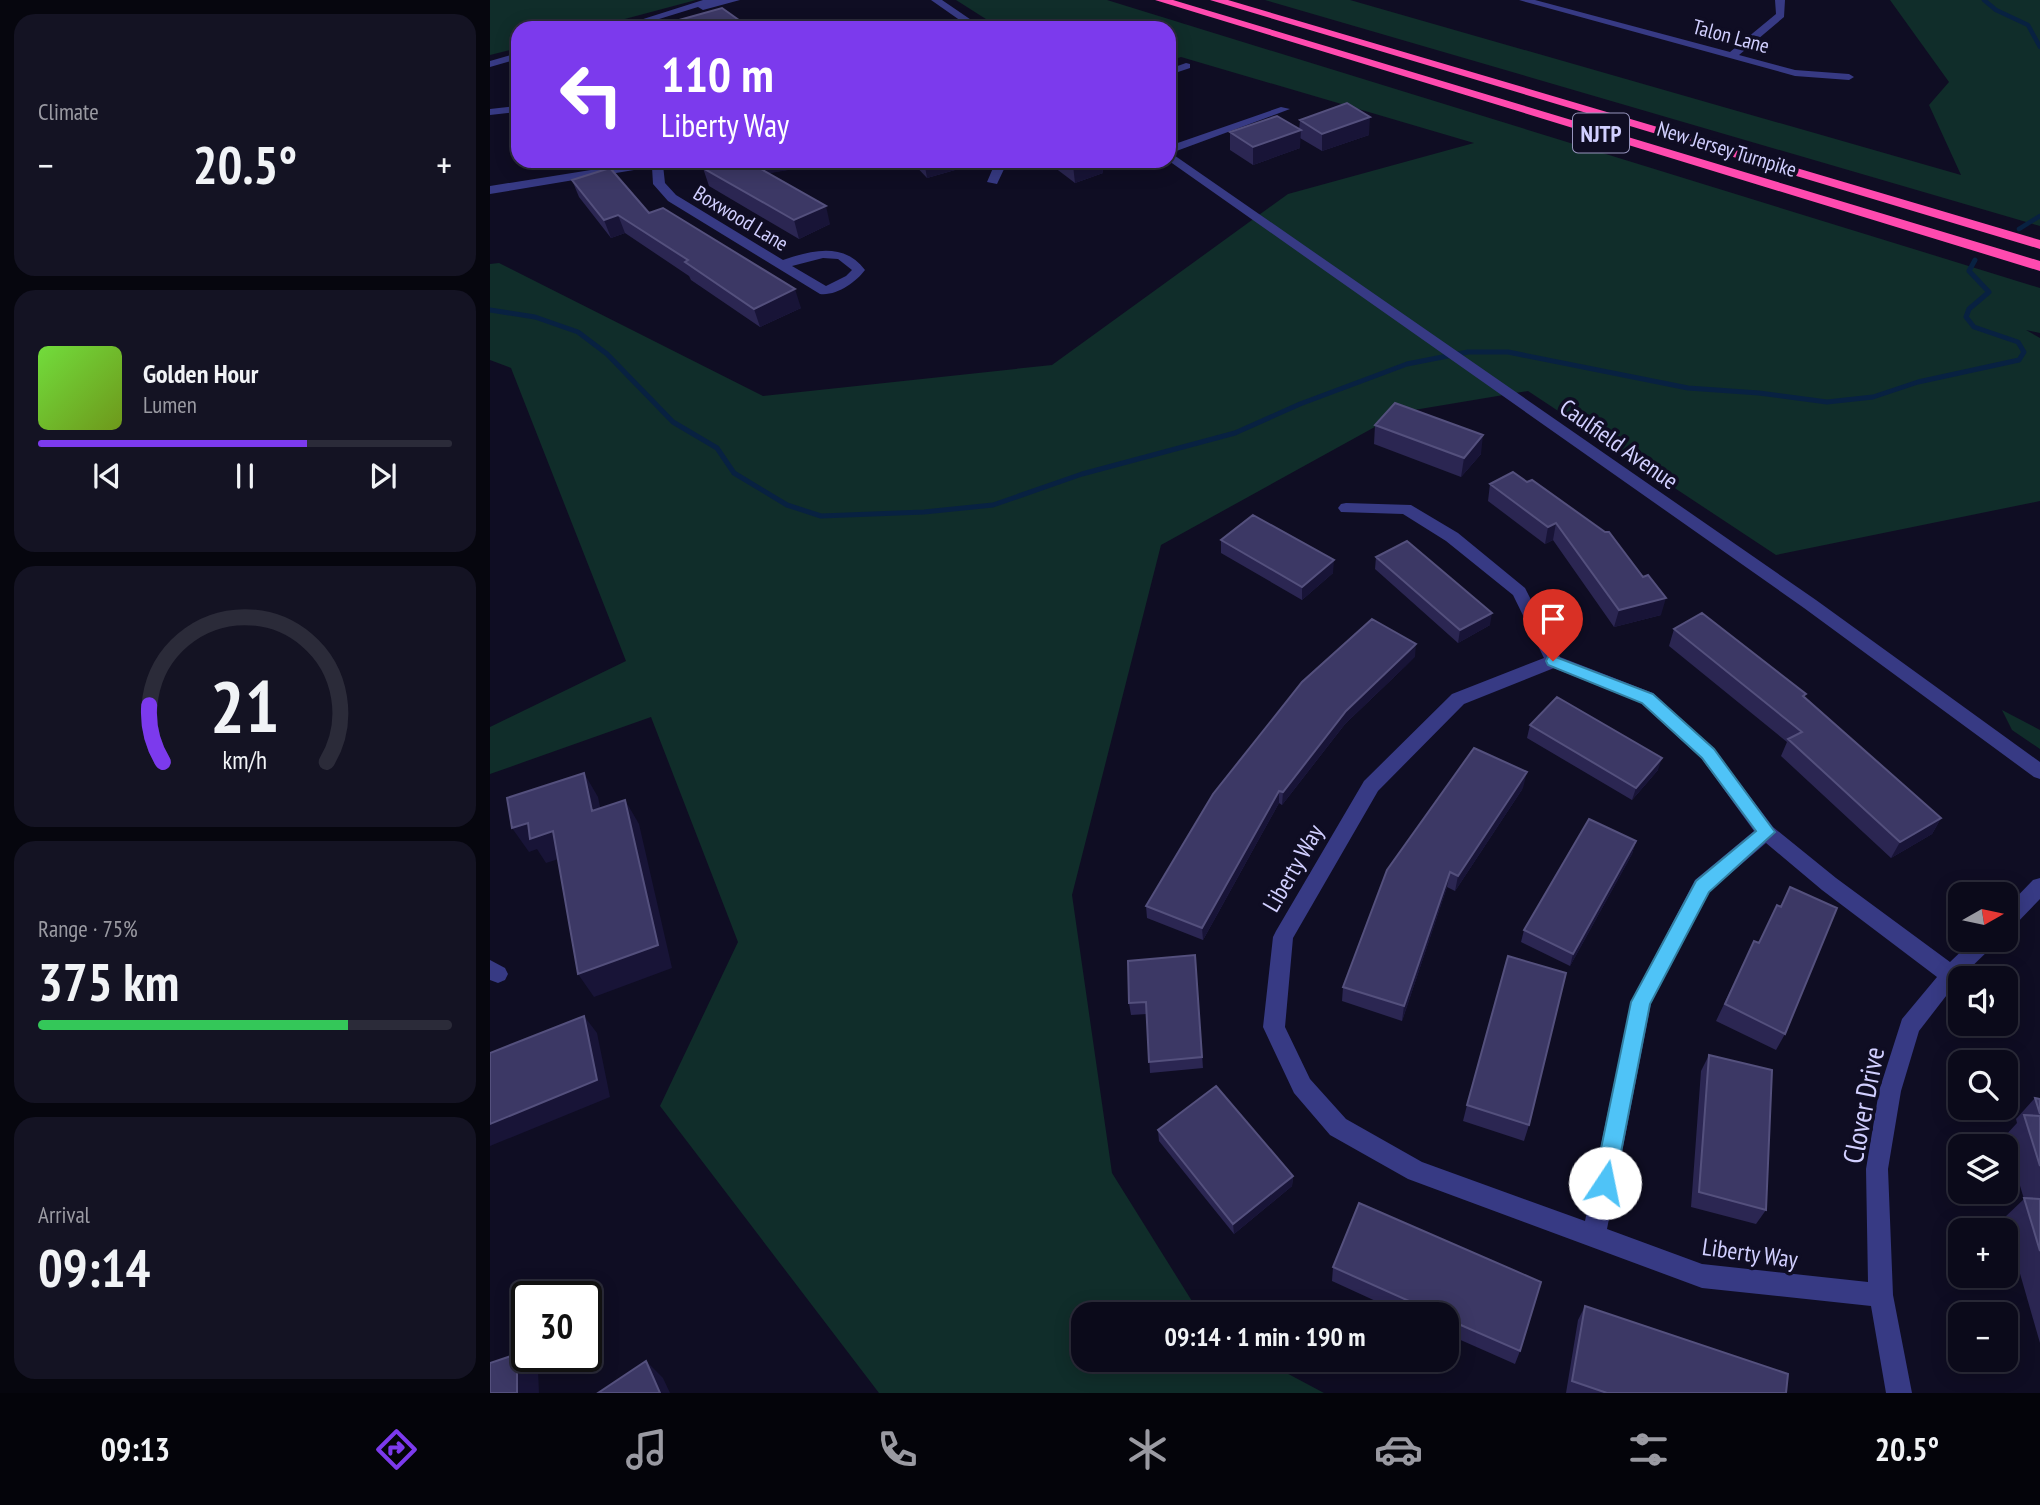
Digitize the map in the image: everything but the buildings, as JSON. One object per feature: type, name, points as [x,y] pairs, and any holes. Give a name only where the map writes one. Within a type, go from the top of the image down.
[{"type":"highway","name":"New Jersey Turnpike","points":[[1161,0],[2040,266]]},
{"type":"highway","name":"New Jersey Turnpike","points":[[1216,0],[2040,245]]},
{"type":"street","points":[[668,15],[713,0]]},
{"type":"street","points":[[646,21],[735,0]]},
{"type":"street","points":[[936,0],[968,21]]},
{"type":"street","name":"Talon Lane","points":[[1524,0],[1795,73],[1849,77]]},
{"type":"street","points":[[1731,56],[1781,15],[1780,0]]},
{"type":"street","points":[[490,64],[511,58]]},
{"type":"street","points":[[1176,70],[1186,66]]},
{"type":"street","points":[[1176,150],[1286,109]]},
{"type":"street","points":[[490,112],[511,110]]},
{"type":"street","name":"Caulfield Avenue","points":[[1176,158],[1459,361],[1810,604],[2040,772]]},
{"type":"street","points":[[490,190],[626,168]]},
{"type":"street","name":"Boxwood Lane","points":[[662,168],[659,184],[672,198],[782,265],[825,291],[851,279],[858,267],[832,253],[815,254],[782,265]]},
{"type":"street","points":[[993,181],[999,168]]},
{"type":"street","points":[[1346,508],[1406,509],[1452,537],[1519,592],[1553,661],[1647,698],[1708,754],[1766,832],[1829,884],[1948,973]]},
{"type":"street","name":"Liberty Way","points":[[1553,661],[1458,699],[1371,786],[1283,937],[1274,1027],[1302,1086],[1338,1127],[1416,1171],[1702,1276],[1881,1295]]},
{"type":"street","points":[[1594,1235],[1640,1002],[1702,887],[1766,832]]},
{"type":"street","points":[[2018,909],[2040,887]]},
{"type":"street","name":"Clover Drive","points":[[1960,966],[1974,952]]},
{"type":"street","name":"Clover Drive","points":[[1899,1393],[1881,1295],[1877,1169],[1890,1091],[1910,1026],[1948,979]]},
{"type":"green space","points":[[490,0],[696,0],[617,21],[511,21],[511,50],[490,55]]},
{"type":"green space","points":[[956,0],[1107,0],[1175,21],[989,21]]},
{"type":"green space","points":[[1265,0],[1350,0],[1961,175],[1929,105],[1949,82],[1890,0],[2040,0],[2040,226]]},
{"type":"green space","points":[[1176,21],[2040,288],[2040,333],[2026,330],[2040,338],[2040,501],[1776,555],[1528,391],[1402,412],[1161,545],[1072,895],[1112,1173],[1193,1302],[1071,1302],[1071,1372],[1285,1372],[1324,1393],[879,1393],[660,1106],[738,942],[651,717],[490,774],[490,727],[626,661],[511,368],[490,360],[490,264],[499,263],[763,396],[1052,365],[1288,194],[1474,143],[1181,57],[1176,59]]},
{"type":"green space","points":[[2002,710],[2040,730],[2040,749],[2012,730]]},
{"type":"waterway","points":[[1984,0],[1996,10],[2028,25],[2040,47]]},
{"type":"waterway","points":[[2019,229],[2040,216]]},
{"type":"waterway","points":[[490,310],[535,317],[578,332],[607,354],[673,422],[717,448],[734,473],[787,505],[821,516],[924,512],[993,505],[1082,474],[1235,433],[1300,404],[1407,364],[1468,352],[1508,352],[1688,388],[1759,393],[1827,402],[1873,397],[1918,382],[2019,360],[2024,352],[2018,342],[1974,327],[1966,317],[1969,309],[1989,292],[1969,271],[1975,260]]},
{"type":"route","points":[[1553,661],[1647,698],[1708,754],[1766,832],[1702,887],[1640,1002],[1605,1183]]}]
